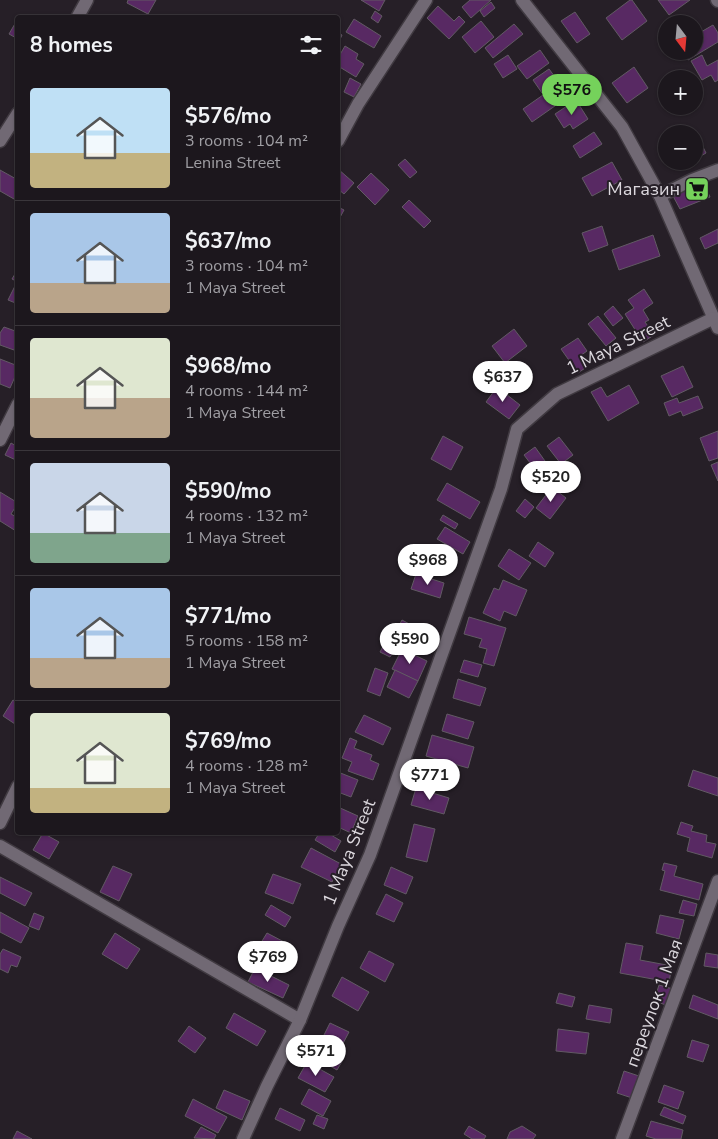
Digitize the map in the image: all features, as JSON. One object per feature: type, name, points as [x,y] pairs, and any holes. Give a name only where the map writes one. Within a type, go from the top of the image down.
[{"type":"street","points":[[79,15],[88,0]]},
{"type":"street","points":[[340,137],[358,104],[426,0]]},
{"type":"street","points":[[522,0],[622,127],[660,196],[716,323]]},
{"type":"street","points":[[0,141],[15,118]]},
{"type":"street","points":[[660,196],[692,180],[718,170]]},
{"type":"street","name":"1 Maya Street","points":[[243,1139],[300,1020],[338,926],[370,855],[501,489],[517,428],[557,394],[716,323]]},
{"type":"street","points":[[0,440],[15,410]]},
{"type":"street","points":[[1,820],[15,792]]},
{"type":"street","points":[[0,846],[300,1020]]},
{"type":"street","name":"переулок 1 Мая","points":[[623,1139],[718,880]]},
{"type":"building","points":[[128,0],[156,0],[148,14],[127,3]]},
{"type":"building","points":[[361,0],[385,0],[379,11]]},
{"type":"building","points":[[470,0],[491,0],[471,18],[462,7]]},
{"type":"building","points":[[632,0],[647,21],[622,40],[606,18]]},
{"type":"building","points":[[658,0],[690,0],[669,15]]},
{"type":"building","points":[[491,2],[495,8],[484,17],[480,11]]},
{"type":"building","points":[[438,6],[454,21],[459,16],[465,22],[449,39],[427,18]]},
{"type":"building","points":[[375,11],[382,16],[378,23],[371,18]]},
{"type":"building","points":[[575,12],[590,34],[577,43],[561,21]]},
{"type":"building","points":[[354,19],[381,36],[374,48],[346,32]]},
{"type":"building","points":[[481,21],[494,37],[475,53],[462,37]]},
{"type":"building","points":[[15,24],[15,37],[9,34]]},
{"type":"building","points":[[514,24],[523,34],[493,58],[485,48]]},
{"type":"building","points":[[713,25],[718,33],[718,42],[703,51],[703,31]]},
{"type":"building","points":[[345,46],[358,54],[356,59],[364,64],[356,77],[340,67],[340,55]]},
{"type":"building","points":[[540,50],[549,63],[527,79],[517,66]]},
{"type":"building","points":[[508,55],[517,69],[503,78],[494,64]]},
{"type":"building","points":[[703,57],[707,66],[718,60],[718,80],[715,82],[711,75],[703,79],[703,70],[696,70],[691,61],[703,60]]},
{"type":"building","points":[[634,67],[648,88],[627,103],[612,83]]},
{"type":"building","points":[[549,69],[555,77],[550,80],[554,86],[542,93],[533,80]]},
{"type":"building","points":[[350,78],[361,84],[354,97],[344,92]]},
{"type":"building","points":[[563,81],[572,94],[532,122],[523,109]]},
{"type":"building","points":[[576,100],[588,119],[573,129],[570,124],[564,128],[555,114]]},
{"type":"building","points":[[594,132],[602,144],[580,158],[573,146]]},
{"type":"building","points":[[405,159],[417,172],[410,178],[398,165]]},
{"type":"building","points":[[612,162],[622,180],[592,196],[582,178]]},
{"type":"building","points":[[0,170],[15,178],[15,198],[14,199],[0,191]]},
{"type":"building","points":[[340,171],[354,183],[344,194],[340,191]]},
{"type":"building","points":[[371,173],[389,190],[375,205],[357,187]]},
{"type":"building","name":"Магазин","points":[[703,181],[710,197],[680,209],[673,196]]},
{"type":"building","points":[[409,200],[431,221],[424,228],[402,207]]},
{"type":"building","points":[[340,208],[344,210],[340,217]]},
{"type":"building","points":[[602,226],[608,245],[589,252],[582,233]]},
{"type":"building","points":[[718,229],[718,243],[705,249],[700,238]]},
{"type":"building","points":[[653,235],[660,256],[619,270],[612,250]]},
{"type":"building","points":[[15,286],[15,303],[8,300]]},
{"type":"building","points":[[644,289],[653,303],[643,310],[649,320],[645,322],[654,335],[643,342],[625,314],[634,308],[628,300]]},
{"type":"building","points":[[613,306],[623,318],[613,326],[604,314]]},
{"type":"building","points":[[598,316],[616,338],[606,346],[588,324]]},
{"type":"building","points":[[4,327],[15,331],[14,350],[0,345],[0,333]]},
{"type":"building","points":[[514,329],[527,346],[505,363],[492,346]]},
{"type":"building","points":[[578,338],[587,351],[580,356],[588,366],[578,373],[561,349]]},
{"type":"building","points":[[0,359],[15,365],[15,377],[10,388],[0,384]]},
{"type":"building","points":[[683,366],[693,387],[672,397],[661,376]]},
{"type":"building","points":[[629,385],[639,403],[608,421],[591,392],[601,387],[607,397]]},
{"type":"building","points":[[497,387],[520,405],[509,419],[486,402]]},
{"type":"building","points":[[698,396],[703,408],[683,416],[681,411],[669,416],[664,403],[677,398],[679,403]]},
{"type":"building","points":[[718,431],[718,458],[709,461],[700,438]]},
{"type":"building","points":[[443,436],[463,447],[451,470],[431,459]]},
{"type":"building","points":[[559,437],[573,455],[561,464],[547,446]]},
{"type":"building","points":[[11,443],[15,445],[15,460],[5,455]]},
{"type":"building","points":[[535,447],[550,468],[540,476],[524,455]]},
{"type":"building","points":[[718,462],[718,481],[711,465]]},
{"type":"building","points":[[447,483],[480,502],[470,519],[437,500]]},
{"type":"building","points":[[552,487],[566,498],[550,519],[536,508]]},
{"type":"building","points":[[0,492],[15,501],[15,508],[11,514],[15,516],[15,530],[0,521]]},
{"type":"building","points":[[525,499],[534,507],[525,518],[516,511]]},
{"type":"building","points":[[443,515],[458,524],[455,529],[440,520]]},
{"type":"building","points":[[445,527],[470,542],[463,554],[437,539]]},
{"type":"building","points":[[538,542],[554,553],[545,567],[529,556]]},
{"type":"building","points":[[509,549],[531,563],[519,580],[498,566]]},
{"type":"building","points":[[416,574],[444,583],[440,598],[411,589]]},
{"type":"building","points":[[503,580],[527,590],[516,616],[504,611],[500,621],[483,613],[494,588],[499,590]]},
{"type":"building","points":[[469,617],[506,628],[494,666],[483,663],[487,649],[479,647],[482,639],[464,634]]},
{"type":"building","points":[[402,620],[424,632],[416,645],[395,633]]},
{"type":"building","points":[[386,641],[397,646],[390,657],[380,652]]},
{"type":"building","points":[[402,649],[427,661],[418,681],[392,669]]},
{"type":"building","points":[[464,660],[482,665],[478,677],[460,672]]},
{"type":"building","points":[[375,668],[388,673],[380,696],[367,691]]},
{"type":"building","points":[[395,670],[418,681],[409,698],[387,687]]},
{"type":"building","points":[[458,679],[486,688],[480,706],[453,698]]},
{"type":"building","points":[[13,700],[15,701],[15,724],[3,716]]},
{"type":"building","points":[[447,714],[474,722],[468,739],[442,731]]},
{"type":"building","points":[[364,715],[391,728],[383,745],[355,732]]},
{"type":"building","points":[[432,735],[474,747],[468,768],[426,756]]},
{"type":"building","points":[[350,738],[357,741],[354,748],[372,755],[370,760],[379,764],[373,780],[348,771],[352,762],[342,758]]},
{"type":"building","points":[[693,770],[718,778],[718,796],[688,786]]},
{"type":"building","points":[[340,773],[358,780],[351,797],[340,793]]},
{"type":"building","points":[[416,788],[449,798],[444,814],[411,805]]},
{"type":"building","points":[[340,808],[358,816],[351,833],[340,828]]},
{"type":"building","points":[[681,822],[693,826],[691,831],[707,835],[706,842],[716,844],[712,858],[687,851],[690,838],[677,834]]},
{"type":"building","points":[[414,824],[435,829],[427,862],[406,857]]},
{"type":"building","points":[[42,835],[47,835],[59,842],[49,859],[33,850]]},
{"type":"building","points":[[318,835],[331,835],[341,841],[335,852],[315,840]]},
{"type":"building","points":[[311,848],[341,864],[332,882],[301,867]]},
{"type":"building","points":[[664,863],[677,866],[674,876],[703,884],[699,900],[660,890],[665,871],[662,870]]},
{"type":"building","points":[[113,866],[132,874],[119,901],[100,892]]},
{"type":"building","points":[[391,867],[413,877],[406,894],[384,885]]},
{"type":"building","points":[[273,874],[301,884],[293,904],[265,893]]},
{"type":"building","points":[[0,877],[32,893],[25,906],[0,893]]},
{"type":"building","points":[[386,894],[403,903],[394,922],[376,914]]},
{"type":"building","points":[[683,900],[697,904],[694,916],[679,913]]},
{"type":"building","points":[[271,905],[291,917],[285,927],[265,915]]},
{"type":"building","points":[[0,912],[29,928],[21,943],[0,932]]},
{"type":"building","points":[[34,913],[44,917],[39,930],[29,926]]},
{"type":"building","points":[[660,915],[684,920],[679,939],[656,933]]},
{"type":"building","points":[[115,933],[140,949],[127,969],[102,954]]},
{"type":"building","points":[[267,933],[288,944],[280,958],[259,946]]},
{"type":"building","points":[[626,943],[643,946],[640,960],[672,966],[669,982],[620,973]]},
{"type":"building","points":[[3,949],[21,957],[17,967],[11,965],[8,973],[0,969],[0,954]]},
{"type":"building","points":[[369,951],[394,964],[385,982],[360,968]]},
{"type":"building","points":[[706,953],[718,955],[718,968],[704,966]]},
{"type":"building","points":[[255,968],[289,985],[283,998],[248,982]]},
{"type":"building","points":[[342,977],[369,992],[358,1011],[332,996]]},
{"type":"building","points":[[659,985],[673,989],[669,1006],[654,1001]]},
{"type":"building","points":[[559,993],[575,997],[572,1007],[556,1003]]},
{"type":"building","points":[[693,995],[718,1005],[718,1019],[689,1008]]},
{"type":"building","points":[[589,1005],[612,1009],[610,1023],[586,1019]]},
{"type":"building","points":[[234,1013],[266,1031],[257,1046],[226,1028]]},
{"type":"building","points":[[330,1023],[349,1032],[339,1051],[321,1041]]},
{"type":"building","points":[[189,1026],[206,1038],[195,1053],[178,1041]]},
{"type":"building","points":[[558,1029],[589,1033],[586,1054],[556,1051]]},
{"type":"building","points":[[692,1040],[709,1045],[703,1062],[687,1057]]},
{"type":"building","points":[[327,1049],[344,1058],[337,1070],[321,1061]]},
{"type":"building","points":[[307,1062],[334,1077],[325,1092],[298,1078]]},
{"type":"building","points":[[624,1071],[642,1077],[635,1099],[617,1093]]},
{"type":"building","points":[[664,1085],[684,1092],[678,1109],[658,1102]]},
{"type":"building","points":[[309,1089],[331,1101],[323,1116],[301,1104]]},
{"type":"building","points":[[224,1090],[250,1101],[242,1120],[216,1108]]},
{"type":"building","points":[[193,1099],[227,1117],[218,1133],[185,1116]]},
{"type":"building","points":[[664,1107],[686,1116],[683,1124],[660,1115]]},
{"type":"building","points":[[280,1108],[305,1120],[300,1131],[275,1119]]},
{"type":"building","points":[[317,1115],[328,1119],[324,1129],[313,1124]]},
{"type":"building","points":[[651,1121],[683,1130],[681,1139],[656,1139],[646,1136]]},
{"type":"building","points":[[469,1126],[486,1136],[484,1139],[472,1139],[464,1134]]},
{"type":"building","points":[[522,1126],[536,1135],[533,1139],[507,1139],[510,1132]]},
{"type":"building","points":[[201,1127],[216,1135],[214,1139],[194,1138]]},
{"type":"building","points":[[17,1131],[32,1139],[13,1139]]},
{"type":"place","name":"Магазин","points":[[697,189]]}]
